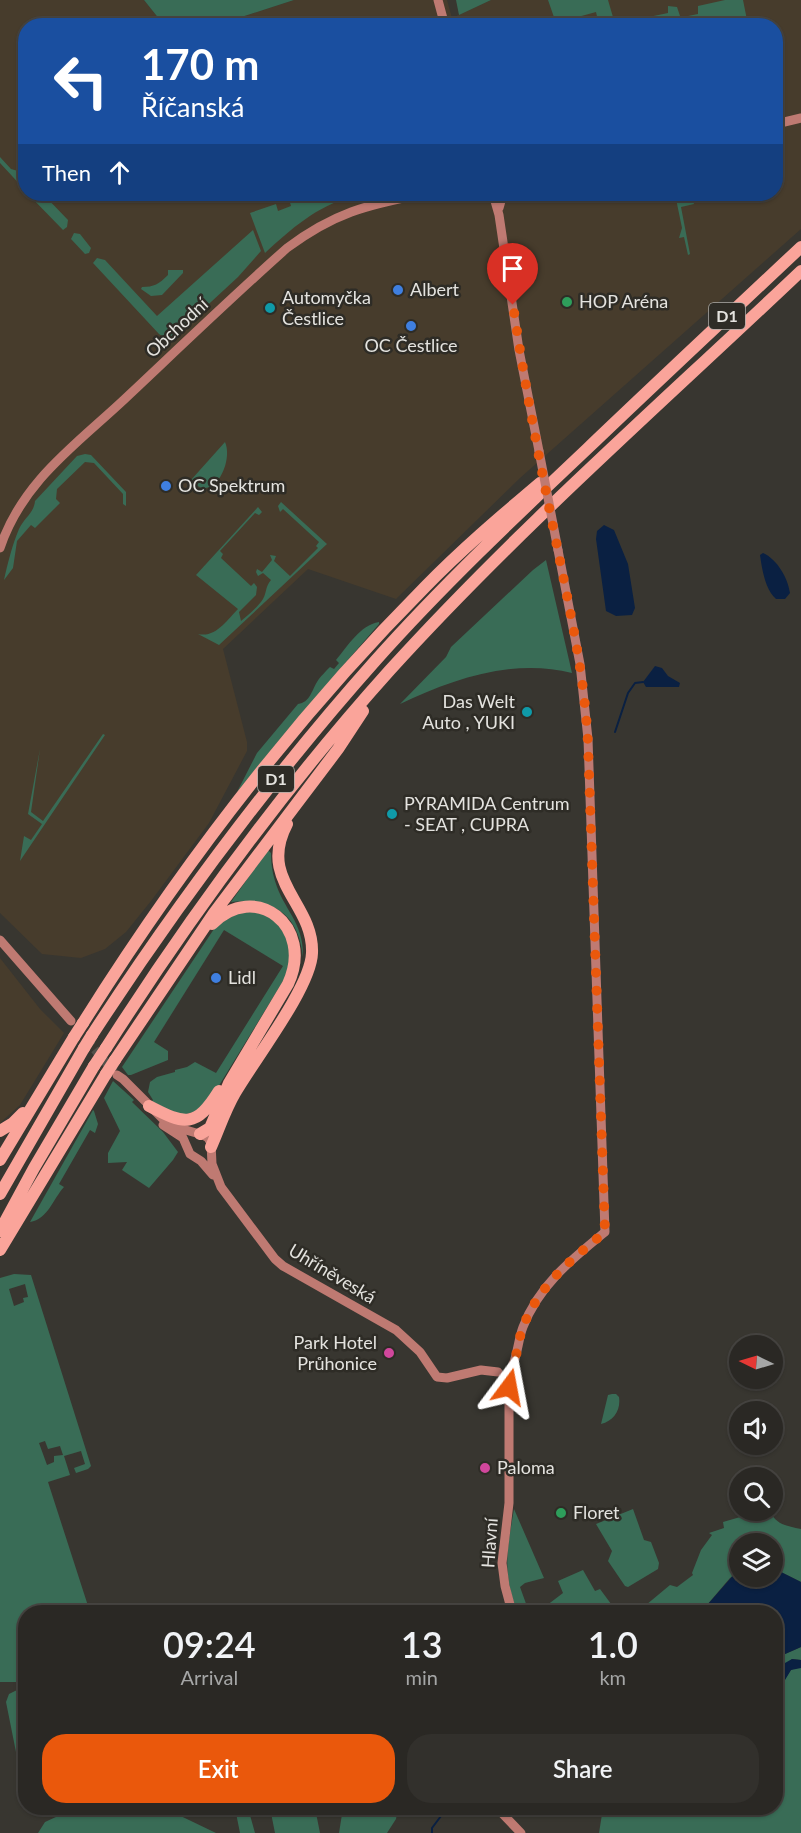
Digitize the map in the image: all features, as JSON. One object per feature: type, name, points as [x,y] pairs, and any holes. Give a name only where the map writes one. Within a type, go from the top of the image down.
[{"type":"highway","name":"D1","points":[[0,1194],[84,1048],[131,975],[218,852],[320,725],[376,660],[445,586],[801,247]]},
{"type":"highway","name":"D1","points":[[0,1231],[94,1066],[146,985],[239,855],[332,737],[455,601],[801,271]]},
{"type":"highway","points":[[0,1160],[74,1037],[77,1022],[123,962],[198,855],[301,725],[348,669],[425,586],[532,489],[608,429]]},
{"type":"highway","points":[[0,1250],[106,1074],[191,946],[338,749],[390,671]]},
{"type":"highway","points":[[210,1149],[234,1095],[298,992],[310,966],[312,946],[310,935],[283,880],[278,857],[283,832],[300,800]]},
{"type":"highway","points":[[191,946],[220,917],[230,911],[255,907],[269,912],[288,928],[296,950],[293,972],[284,991],[227,1088],[210,1128],[199,1134]]},
{"type":"highway","points":[[149,1106],[176,1119],[188,1120],[199,1116],[209,1108],[239,1059],[250,1046]]},
{"type":"highway","points":[[0,1131],[21,1115],[47,1081]]},
{"type":"street","points":[[438,0],[443,18]]},
{"type":"street","points":[[783,122],[801,118]]},
{"type":"street","name":"Obchodní","points":[[0,548],[11,519],[33,486],[72,446],[287,248],[310,231],[344,214],[384,201]]},
{"type":"street","points":[[490,201],[498,211]]},
{"type":"street","points":[[496,201],[521,359],[584,692],[588,745],[605,1232],[573,1257],[537,1298],[522,1329],[517,1356],[512,1367],[514,1374],[509,1381],[501,1380],[498,1372],[504,1365],[512,1367]]},
{"type":"street","points":[[498,211],[501,201]]},
{"type":"street","points":[[0,940],[77,1022]]},
{"type":"street","points":[[210,1149],[205,1156],[195,1158],[190,1154],[183,1138],[149,1113],[117,1076],[167,1121],[208,1138],[210,1149],[212,1164],[221,1186]]},
{"type":"street","points":[[186,1146],[189,1139],[199,1134]]},
{"type":"street","name":"Uhříněveská","points":[[195,1158],[204,1164],[277,1261],[312,1284],[396,1330],[420,1352],[437,1377],[447,1378],[482,1370],[498,1372]]},
{"type":"street","name":"Hlavní","points":[[509,1381],[509,1503],[502,1563],[510,1605]]},
{"type":"street","points":[[504,1815],[521,1833]]},
{"type":"shaded area","points":[[0,0],[144,0],[158,18],[18,18],[18,201],[783,201],[783,18],[452,18],[491,0],[801,0],[801,229],[520,478],[396,599],[308,569],[223,649],[247,742],[247,751],[209,823],[126,932],[105,949],[81,958],[42,954],[0,913]]},
{"type":"shaded area","points":[[294,0],[447,0],[452,18],[239,18]]},
{"type":"shaded area","points":[[0,958],[40,1009],[64,1033],[20,1105],[0,1123]]},
{"type":"green space","points":[[144,0],[294,0],[239,18],[158,18]]},
{"type":"green space","points":[[456,0],[491,0],[459,15]]},
{"type":"green space","points":[[548,0],[608,0],[613,18],[597,18],[596,12],[574,18],[554,18]]},
{"type":"green space","points":[[725,0],[743,0],[747,18],[688,18],[688,16],[698,14],[698,6]]},
{"type":"green space","points":[[668,6],[677,7],[680,18],[644,18],[668,13]]},
{"type":"green space","points":[[0,157],[11,169],[18,171],[18,182],[0,163]]},
{"type":"green space","points":[[35,201],[50,201],[68,220],[67,227],[63,230]]},
{"type":"green space","points":[[290,201],[339,201],[316,212],[265,253],[250,213],[276,204],[278,211],[291,206]]},
{"type":"green space","points":[[676,201],[693,201],[694,204],[681,207],[690,254],[688,255],[684,237],[679,238],[682,228]]},
{"type":"green space","points":[[253,230],[261,251],[238,277],[171,339],[159,334],[93,263],[97,258],[105,260],[157,316]]},
{"type":"green space","points":[[74,233],[80,234],[91,248],[89,253],[85,254],[71,239]]},
{"type":"green space","points":[[168,270],[183,270],[183,273],[162,295],[151,296],[141,289],[159,283],[168,275]]},
{"type":"green space","points":[[225,442],[227,450],[224,470],[213,485],[206,488],[199,487],[191,480]]},
{"type":"green space","points":[[91,455],[126,492],[126,506],[123,504],[123,494],[94,463],[85,462],[57,489],[56,499],[60,503],[35,528],[31,525],[17,541],[13,568],[4,580],[17,535],[21,525],[33,509],[35,501],[77,456]]},
{"type":"green space","points":[[281,502],[327,544],[219,645],[198,634],[204,635],[216,631],[238,609],[196,575],[258,507],[262,512],[259,515],[255,513],[220,551],[223,554],[221,558],[251,586],[254,583],[257,587],[256,595],[239,612],[241,621],[256,608],[264,596],[271,580],[263,573],[258,576],[256,572],[257,569],[262,572],[272,560],[270,555],[276,556],[274,561],[290,576],[318,548],[316,546],[319,542],[283,509],[280,512],[278,506]]},
{"type":"green space","points":[[546,560],[572,673],[528,668],[506,670],[462,679],[400,704],[446,657],[451,647]]},
{"type":"green space","points":[[379,622],[237,792],[257,753],[298,704],[308,699],[323,674],[330,667],[334,669],[339,663],[336,660],[355,637],[366,627]]},
{"type":"green space","points":[[103,734],[105,735],[20,861],[24,836],[31,840],[42,824],[28,814],[40,749],[31,812],[43,821]]},
{"type":"green space","points":[[268,850],[271,853],[273,874],[279,891],[297,925],[303,957],[296,929],[281,912],[259,903],[231,902]]},
{"type":"green space","points":[[254,911],[273,918],[291,943],[288,973],[212,1097],[202,1110],[179,1116],[152,1101],[148,1092],[150,1082],[195,1062],[216,1073],[283,966],[224,930],[154,1042],[168,1051],[168,1060],[131,1075],[128,1075],[122,1067],[216,926],[231,917],[230,915]]},
{"type":"green space","points":[[113,1081],[134,1100],[132,1102],[163,1132],[178,1152],[149,1188],[122,1170],[127,1162],[108,1163],[108,1153],[120,1131],[104,1098]]},
{"type":"green space","points":[[93,1110],[98,1124],[95,1133],[90,1130],[59,1184],[64,1187],[50,1208],[41,1217],[30,1222]]},
{"type":"green space","points":[[14,1274],[31,1275],[91,1466],[76,1473],[74,1468],[85,1464],[81,1451],[64,1456],[70,1475],[48,1482],[88,1605],[18,1605],[18,1682],[0,1682],[0,1278]],"holes":[[[25,1284],[28,1297],[23,1298],[24,1302],[14,1306],[9,1289]],[[45,1441],[48,1449],[60,1446],[63,1455],[54,1456],[54,1462],[47,1465],[39,1443]]]},
{"type":"green space","points":[[608,1395],[619,1397],[618,1410],[613,1418],[601,1424]]},
{"type":"green space","points":[[514,1509],[544,1578],[525,1583],[520,1587],[526,1605],[515,1605],[512,1597],[507,1561]]},
{"type":"green space","points":[[633,1509],[644,1540],[651,1542],[659,1563],[658,1569],[628,1587],[608,1561],[612,1551],[596,1524]]},
{"type":"green space","points":[[729,1520],[778,1521],[801,1529],[801,1582],[783,1573],[783,1533],[729,1533],[729,1579],[707,1605],[646,1605],[670,1585],[677,1587],[693,1575],[701,1550],[712,1535],[709,1533],[724,1528],[723,1522]]},
{"type":"green space","points":[[583,1570],[595,1591],[600,1589],[612,1605],[547,1605],[563,1593],[558,1581]]},
{"type":"green space","points":[[801,1647],[801,1660],[792,1659],[783,1667],[783,1655]]},
{"type":"green space","points":[[801,1668],[801,1833],[599,1833],[602,1815],[783,1815],[783,1679],[791,1670]]},
{"type":"green space","points":[[18,1690],[18,1762],[6,1702],[9,1694]]},
{"type":"green space","points":[[56,1815],[179,1815],[216,1833],[38,1833],[45,1822],[58,1816]]},
{"type":"green space","points":[[236,1815],[250,1815],[255,1833],[240,1833]]},
{"type":"green space","points":[[271,1815],[316,1815],[320,1833],[275,1833]]},
{"type":"green space","points":[[342,1815],[397,1815],[387,1833],[339,1833]]},
{"type":"water","points":[[604,525],[614,530],[628,564],[635,608],[632,615],[616,616],[606,611],[596,539],[597,531]]},
{"type":"water","points":[[763,553],[777,564],[784,575],[790,593],[785,599],[776,599],[769,590],[760,555]]},
{"type":"water","points":[[655,666],[662,668],[668,676],[680,683],[679,687],[646,687],[643,682]]},
{"type":"water","points":[[783,1573],[801,1582],[801,1647],[783,1655],[783,1605],[707,1605],[729,1580],[729,1587],[783,1587]]},
{"type":"water","points":[[792,1659],[801,1660],[801,1668],[791,1670],[785,1680],[783,1680],[783,1664]]},
{"type":"waterway","points":[[615,732],[628,693],[635,683],[643,682]]},
{"type":"waterway","points":[[432,1833],[432,1828],[442,1815]]},
{"type":"tunnel","points":[[86,1039],[114,1072]]},
{"type":"place","name":"Albert","points":[[398,290]]},
{"type":"place","name":"HOP Aréna","points":[[567,302]]},
{"type":"place","name":"Automyčka Čestlice","points":[[270,308]]},
{"type":"place","name":"OC Čestlice","points":[[411,326]]},
{"type":"place","name":"OC Spektrum","points":[[166,486]]},
{"type":"place","name":"Das Welt Auto , YUKI","points":[[527,712]]},
{"type":"place","name":"PYRAMIDA Centrum - SEAT , CUPRA","points":[[392,814]]},
{"type":"place","name":"Lidl","points":[[216,978]]},
{"type":"place","name":"Park Hotel Průhonice","points":[[389,1353]]},
{"type":"place","name":"Paloma","points":[[485,1468]]},
{"type":"place","name":"Floret","points":[[561,1513]]},
{"type":"route","points":[[509,1387],[509,1381],[514,1374],[512,1367],[517,1356],[522,1329],[537,1298],[573,1257],[605,1232],[588,745],[584,692],[525,385],[513,305]]}]
